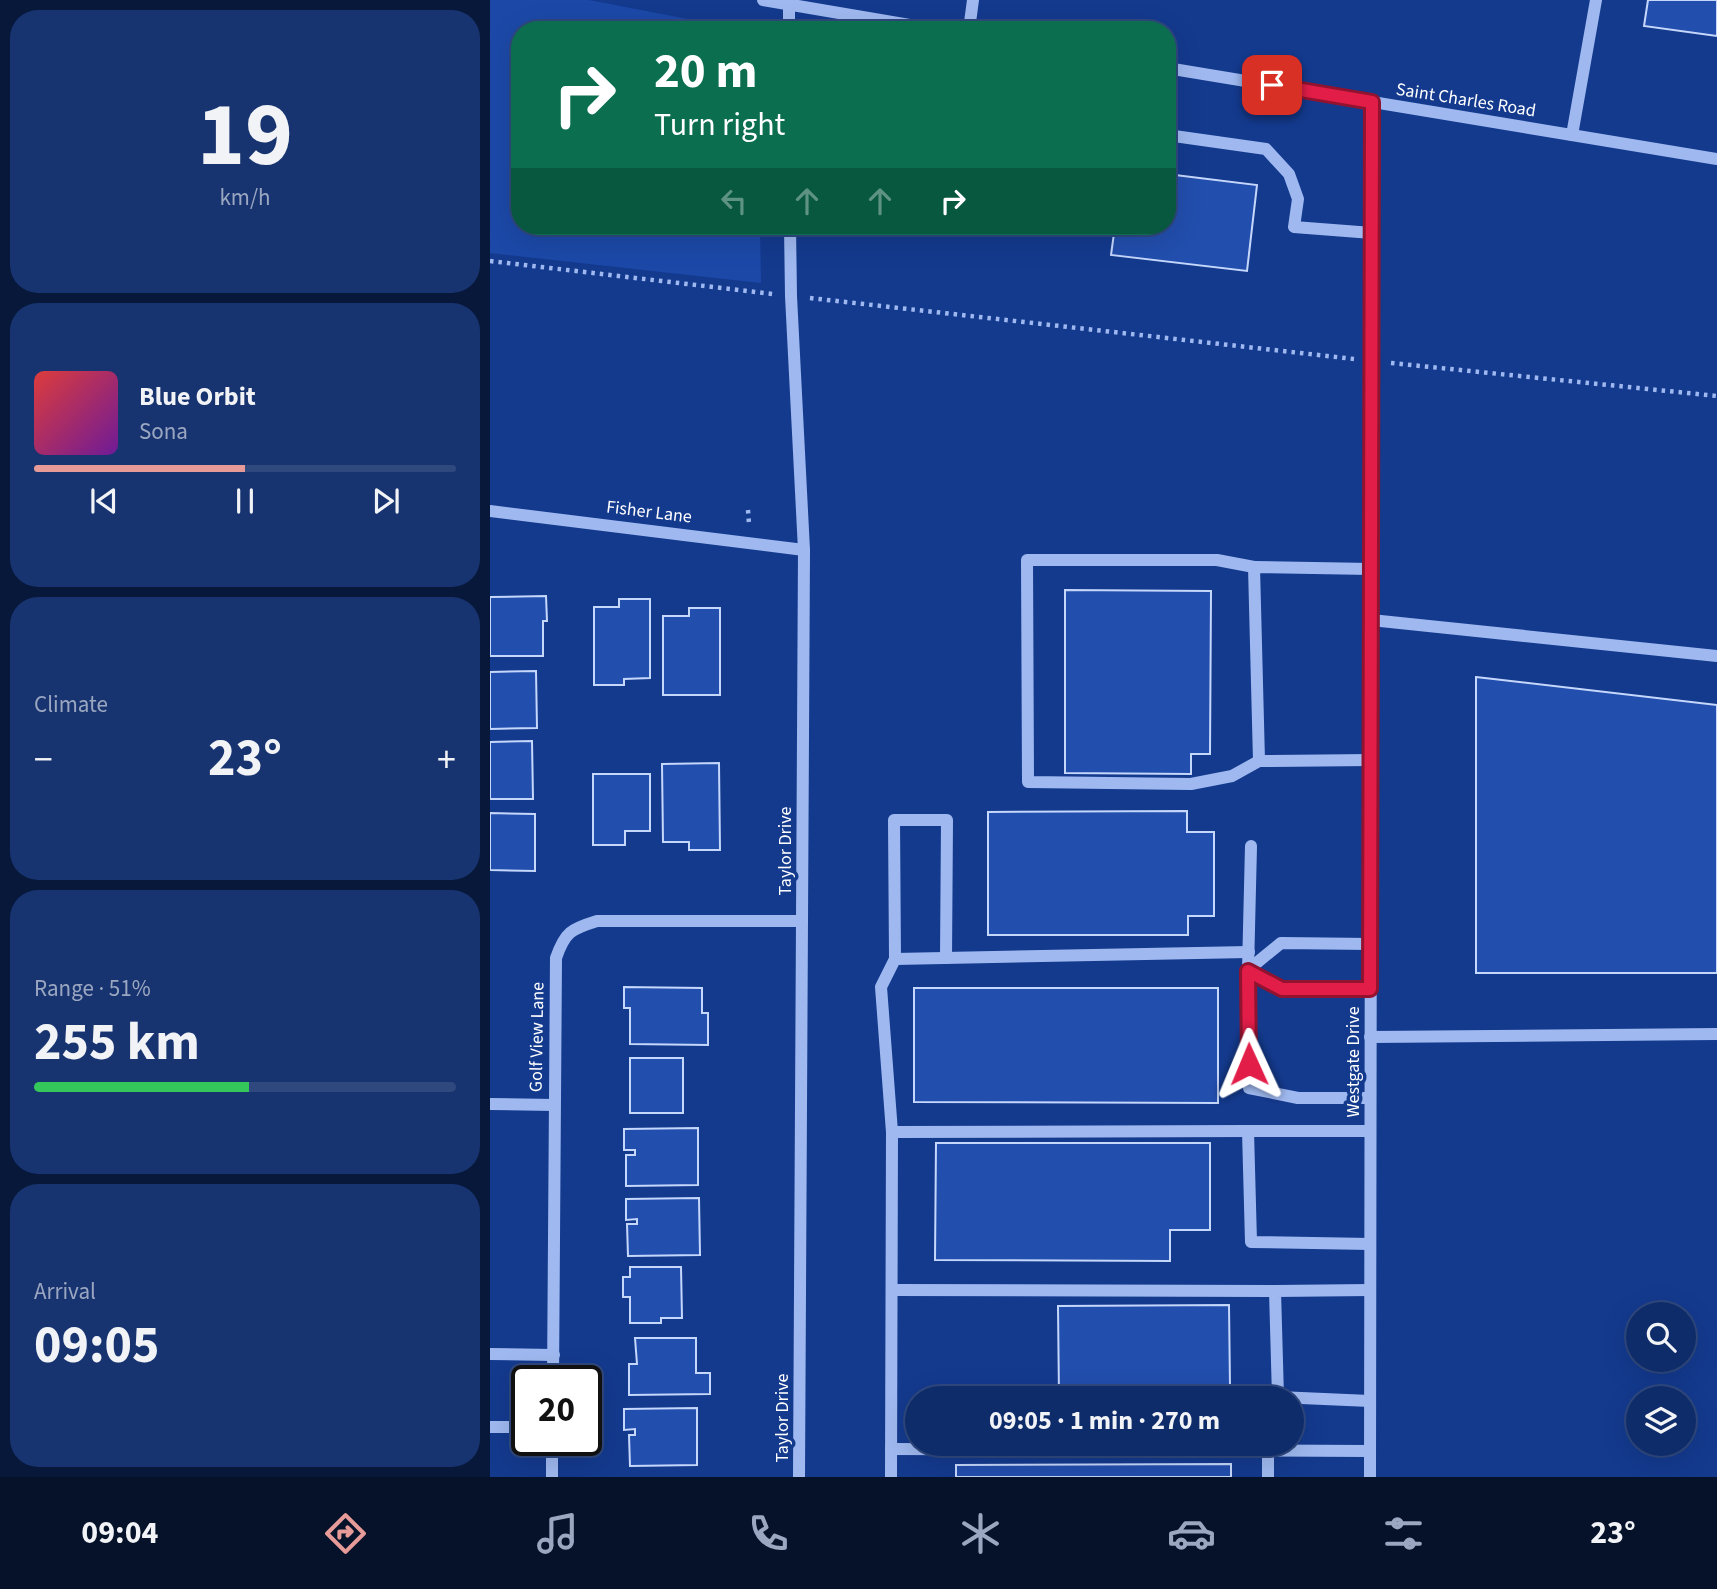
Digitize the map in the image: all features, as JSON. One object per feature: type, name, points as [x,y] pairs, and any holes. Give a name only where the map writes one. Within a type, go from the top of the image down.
[{"type":"street","points":[[762,0],[887,21]]},
{"type":"street","points":[[970,21],[973,0]]},
{"type":"street","points":[[1572,135],[1596,0]]},
{"type":"street","points":[[789,4],[789,21]]},
{"type":"street","name":"Saint Charles Road","points":[[1176,69],[1717,159]]},
{"type":"street","name":"Westgate Drive","points":[[1370,1477],[1372,102]]},
{"type":"street","points":[[1176,136],[1266,149],[1289,174],[1298,199],[1294,227],[1372,233]]},
{"type":"street","name":"Taylor Drive","points":[[790,235],[790,296],[804,550],[799,1477]]},
{"type":"street","name":"Fisher Lane","points":[[490,511],[804,550]]},
{"type":"street","points":[[1371,569],[1254,567],[1217,560],[1027,560],[1028,782],[1191,784],[1232,776],[1259,761],[1371,760]]},
{"type":"street","points":[[1254,567],[1259,761]]},
{"type":"street","points":[[1371,620],[1717,656]]},
{"type":"street","points":[[891,1477],[892,1132],[881,987],[895,959],[894,820],[947,820],[946,958]]},
{"type":"street","points":[[1251,846],[1249,1088],[1298,1098],[1370,1098]]},
{"type":"street","name":"Golf View Lane","points":[[554,1365],[556,958],[562,940],[574,928],[597,921],[802,921]]},
{"type":"street","points":[[1248,971],[1281,943],[1371,944]]},
{"type":"street","points":[[895,959],[1249,952]]},
{"type":"street","points":[[1248,971],[1282,989],[1370,989]]},
{"type":"street","points":[[1370,1037],[1717,1034]]},
{"type":"street","points":[[490,1104],[554,1105]]},
{"type":"street","points":[[1248,1130],[1251,1242],[1370,1244]]},
{"type":"street","points":[[892,1132],[1370,1130]]},
{"type":"street","points":[[892,1290],[1370,1290]]},
{"type":"street","points":[[1275,1291],[1278,1397],[1370,1401]]},
{"type":"street","points":[[490,1354],[554,1355]]},
{"type":"street","points":[[490,1427],[511,1427]]},
{"type":"street","points":[[891,1449],[905,1449]]},
{"type":"street","points":[[1304,1450],[1370,1451]]},
{"type":"street","points":[[552,1456],[552,1477]]},
{"type":"street","points":[[1268,1456],[1268,1477]]},
{"type":"path","points":[[490,261],[1348,359]]},
{"type":"path","points":[[1395,363],[1717,396]]},
{"type":"shaded area","points":[[490,0],[589,0],[698,21],[511,21],[511,235],[760,235],[761,283],[490,253]]},
{"type":"building","points":[[1648,0],[1717,0],[1717,36],[1644,26]]},
{"type":"building","points":[[1176,175],[1257,185],[1247,271],[1111,255],[1114,235],[1176,235]]},
{"type":"building","points":[[1065,590],[1211,591],[1210,754],[1191,754],[1191,774],[1065,773]]},
{"type":"building","points":[[546,596],[547,621],[543,621],[543,656],[490,656],[490,597]]},
{"type":"building","points":[[619,599],[650,599],[650,678],[624,679],[624,685],[594,685],[594,607],[619,607]]},
{"type":"building","points":[[689,608],[720,608],[720,695],[663,695],[663,616],[689,616]]},
{"type":"building","points":[[536,671],[537,728],[490,729],[490,672]]},
{"type":"building","points":[[1476,677],[1717,705],[1717,973],[1476,973]]},
{"type":"building","points":[[532,741],[533,799],[490,799],[490,742]]},
{"type":"building","points":[[719,763],[720,850],[689,850],[689,842],[663,842],[662,764]]},
{"type":"building","points":[[593,774],[650,774],[650,831],[625,831],[625,845],[593,845]]},
{"type":"building","points":[[1187,811],[1187,832],[1214,832],[1214,916],[1188,916],[1188,935],[988,935],[988,812]]},
{"type":"building","points":[[490,813],[535,814],[535,871],[490,870]]},
{"type":"building","points":[[624,987],[702,988],[702,1013],[708,1013],[708,1045],[630,1044],[630,1008],[624,1008]]},
{"type":"building","points":[[914,988],[1218,988],[1218,1103],[914,1102]]},
{"type":"building","points":[[630,1058],[683,1058],[683,1113],[630,1113]]},
{"type":"building","points":[[698,1128],[698,1185],[626,1186],[626,1155],[635,1155],[635,1150],[624,1150],[624,1129]]},
{"type":"building","points":[[936,1143],[1210,1143],[1210,1230],[1170,1230],[1170,1261],[935,1260]]},
{"type":"building","points":[[699,1198],[700,1255],[628,1256],[627,1224],[637,1224],[637,1219],[626,1220],[626,1199]]},
{"type":"building","points":[[630,1267],[681,1267],[682,1318],[661,1318],[661,1323],[630,1323],[630,1297],[623,1297],[623,1277],[630,1277]]},
{"type":"building","points":[[1229,1305],[1230,1386],[1059,1386],[1058,1306]]},
{"type":"building","points":[[635,1338],[696,1338],[696,1373],[710,1373],[710,1394],[629,1395],[629,1364],[637,1364]]},
{"type":"building","points":[[697,1408],[697,1465],[630,1466],[629,1435],[635,1435],[635,1429],[624,1430],[624,1409]]},
{"type":"building","points":[[1231,1464],[1231,1477],[956,1477],[956,1465]]},
{"type":"route","points":[[1249,1064],[1248,971],[1282,989],[1370,989],[1372,102],[1272,85]]}]
